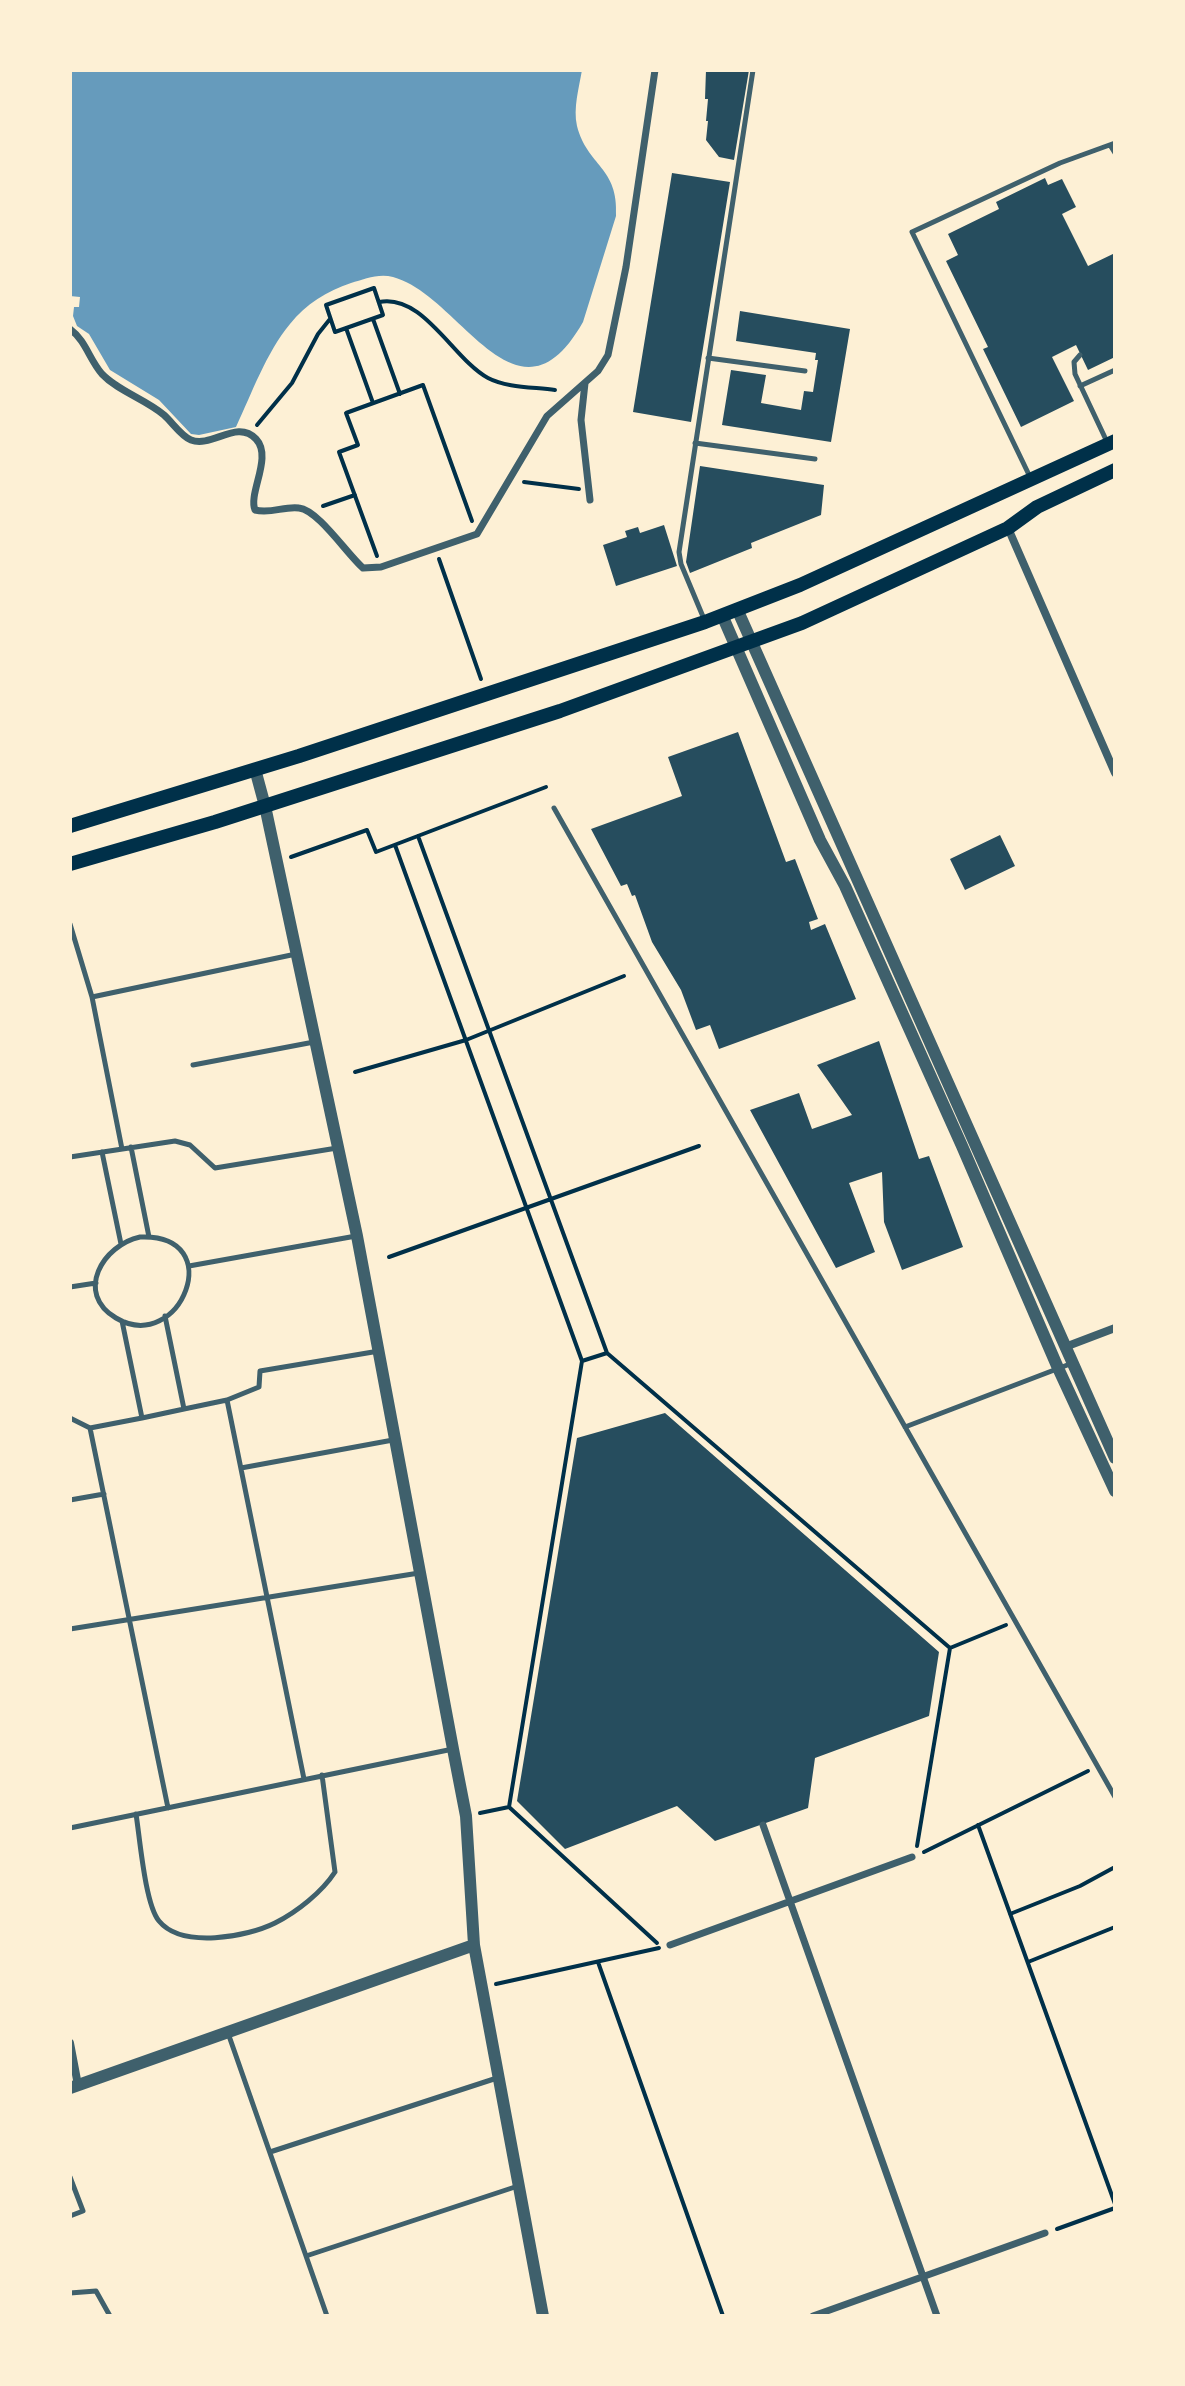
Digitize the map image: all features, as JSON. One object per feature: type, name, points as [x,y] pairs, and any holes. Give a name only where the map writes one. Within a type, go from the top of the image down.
[{"type":"main road","points":[[70,826],[486,695],[705,622],[800,585],[1112,443]]},
{"type":"main road","points":[[70,864],[265,806],[560,711],[752,642],[802,623],[1008,528],[1037,507],[1115,470]]},
{"type":"street","points":[[70,329],[82,339],[101,373],[151,405],[188,439],[197,441],[238,431],[257,440],[261,447],[258,489],[253,502],[255,510],[274,511],[294,507],[309,511],[363,568],[381,567],[477,534],[547,416],[604,364],[613,337],[626,267],[655,70]]},
{"type":"street","points":[[586,382],[581,420],[590,500]]},
{"type":"street","points":[[1008,528],[1115,773]]},
{"type":"street","points":[[737,609],[1115,1458]]},
{"type":"street","points":[[722,615],[820,840],[845,886],[1115,1491]]},
{"type":"street","points":[[255,769],[278,862],[357,1236],[466,1816],[474,1945],[543,2316]]},
{"type":"street","points":[[1065,1347],[1115,1328]]},
{"type":"street","points":[[763,1825],[937,2316]]},
{"type":"street","points":[[670,1945],[912,1857]]},
{"type":"street","points":[[70,2043],[74,2086],[474,1945]]},
{"type":"street","points":[[813,2316],[1045,2233]]},
{"type":"lane","points":[[705,622],[679,557],[753,70]]},
{"type":"lane","points":[[1031,480],[912,232],[1060,163],[1113,144],[1115,153]]},
{"type":"lane","points":[[1080,355],[1074,367],[1080,386],[1112,443]]},
{"type":"lane","points":[[708,358],[805,371]]},
{"type":"lane","points":[[1080,386],[1115,370]]},
{"type":"lane","points":[[695,443],[815,459]]},
{"type":"lane","points":[[554,808],[1115,1797]]},
{"type":"lane","points":[[70,924],[92,997],[122,1149]]},
{"type":"lane","points":[[92,997],[297,953]]},
{"type":"lane","points":[[193,1065],[316,1042]]},
{"type":"lane","points":[[70,1157],[175,1141],[190,1145],[215,1168],[338,1148]]},
{"type":"lane","points":[[131,1147],[149,1237]]},
{"type":"lane","points":[[102,1152],[121,1244]]},
{"type":"lane","points":[[188,1266],[357,1236]]},
{"type":"lane","points":[[149,1237],[164,1239],[177,1247],[188,1266],[189,1281],[185,1296],[165,1316],[145,1323],[122,1321],[103,1308],[97,1294],[98,1272],[105,1258],[121,1244],[149,1237]]},
{"type":"lane","points":[[70,1287],[96,1283]]},
{"type":"lane","points":[[165,1316],[184,1409]]},
{"type":"lane","points":[[122,1321],[142,1418]]},
{"type":"lane","points":[[70,1418],[90,1428],[227,1400],[259,1387],[260,1371],[379,1351]]},
{"type":"lane","points":[[905,1427],[1071,1363]]},
{"type":"lane","points":[[227,1400],[304,1779]]},
{"type":"lane","points":[[90,1428],[168,1808]]},
{"type":"lane","points":[[241,1468],[395,1439]]},
{"type":"lane","points":[[70,1500],[104,1494]]},
{"type":"lane","points":[[70,1629],[420,1573]]},
{"type":"lane","points":[[70,1828],[453,1749]]},
{"type":"lane","points":[[136,1814],[152,1910],[161,1924],[187,1937],[230,1938],[275,1923],[324,1888],[335,1872],[322,1775]]},
{"type":"lane","points":[[228,2032],[327,2316]]},
{"type":"lane","points":[[270,2152],[499,2077]]},
{"type":"lane","points":[[70,2177],[83,2211],[70,2216]]},
{"type":"lane","points":[[306,2256],[519,2186]]},
{"type":"lane","points":[[70,2293],[96,2291],[110,2316]]},
{"type":"path","points":[[374,288],[383,315],[373,319],[335,332],[326,305],[374,288]]},
{"type":"path","points":[[379,302],[393,301],[414,310],[488,378],[517,386],[574,392]]},
{"type":"path","points":[[249,434],[292,383],[313,341],[330,319]]},
{"type":"path","points":[[373,319],[400,394]]},
{"type":"path","points":[[346,328],[373,403]]},
{"type":"path","points":[[381,567],[339,452],[358,445],[346,413],[423,385],[477,534]]},
{"type":"path","points":[[510,481],[589,490]]},
{"type":"path","points":[[309,511],[355,495]]},
{"type":"path","points":[[436,549],[486,695]]},
{"type":"path","points":[[278,862],[367,830],[376,852],[546,787]]},
{"type":"path","points":[[418,836],[607,1353],[950,1648]]},
{"type":"path","points":[[395,845],[582,1361],[509,1807]]},
{"type":"path","points":[[355,1072],[466,1040],[624,976]]},
{"type":"path","points":[[389,1257],[699,1146]]},
{"type":"path","points":[[582,1361],[607,1353]]},
{"type":"path","points":[[950,1648],[1016,1621]]},
{"type":"path","points":[[950,1648],[915,1856],[1098,1766]]},
{"type":"path","points":[[466,1816],[509,1807]]},
{"type":"path","points":[[482,1987],[662,1947],[509,1807]]},
{"type":"path","points":[[978,1825],[1115,2206],[1045,2233]]},
{"type":"path","points":[[1010,1914],[1080,1886],[1115,1867]]},
{"type":"path","points":[[1028,1962],[1115,1927]]},
{"type":"path","points":[[598,1962],[723,2316]]},
{"type":"water","points":[[70,70],[582,70],[576,105],[577,126],[588,150],[608,177],[616,200],[616,216],[583,322],[559,354],[535,366],[512,363],[489,350],[418,289],[393,277],[366,278],[325,294],[296,317],[267,360],[236,427],[191,434],[159,400],[110,370],[89,334],[77,326],[73,316],[74,307],[79,307],[80,297],[70,296]]},
{"type":"building","points":[[706,70],[749,70],[734,160],[719,157],[706,140]]},
{"type":"building","points":[[672,173],[730,182],[691,422],[633,412]]},
{"type":"building","points":[[1045,178],[1048,185],[1062,179],[1076,207],[1062,214],[1088,266],[1115,253],[1115,357],[1088,370],[1076,345],[1052,357],[1074,401],[1021,427],[983,349],[988,347],[946,261],[958,255],[948,234],[999,209],[996,202]]},
{"type":"building","points":[[740,311],[850,329],[831,442],[722,425],[731,370],[766,375],[761,403],[801,410],[804,391],[813,392],[818,360],[815,360],[816,353],[736,341]]},
{"type":"building","points":[[700,466],[824,485],[821,515],[751,543],[752,548],[690,573],[686,562]]},
{"type":"building","points":[[664,525],[677,566],[616,586],[603,545],[627,537],[625,531],[638,527],[640,533]]},
{"type":"building","points":[[738,732],[786,862],[795,859],[818,919],[809,922],[811,930],[825,924],[856,999],[719,1049],[710,1025],[696,1030],[681,990],[652,942],[635,895],[632,896],[627,884],[621,886],[591,829],[682,796],[668,757]]},
{"type":"building","points":[[1000,835],[1015,866],[965,890],[950,859]]},
{"type":"building","points":[[879,1041],[919,1159],[929,1156],[963,1247],[902,1270],[884,1222],[882,1172],[849,1183],[875,1252],[836,1268],[750,1110],[799,1093],[812,1129],[852,1115],[817,1065]]},
{"type":"building","points":[[665,1413],[939,1652],[929,1716],[815,1758],[808,1808],[715,1841],[677,1806],[565,1849],[517,1801],[577,1438]]}]
